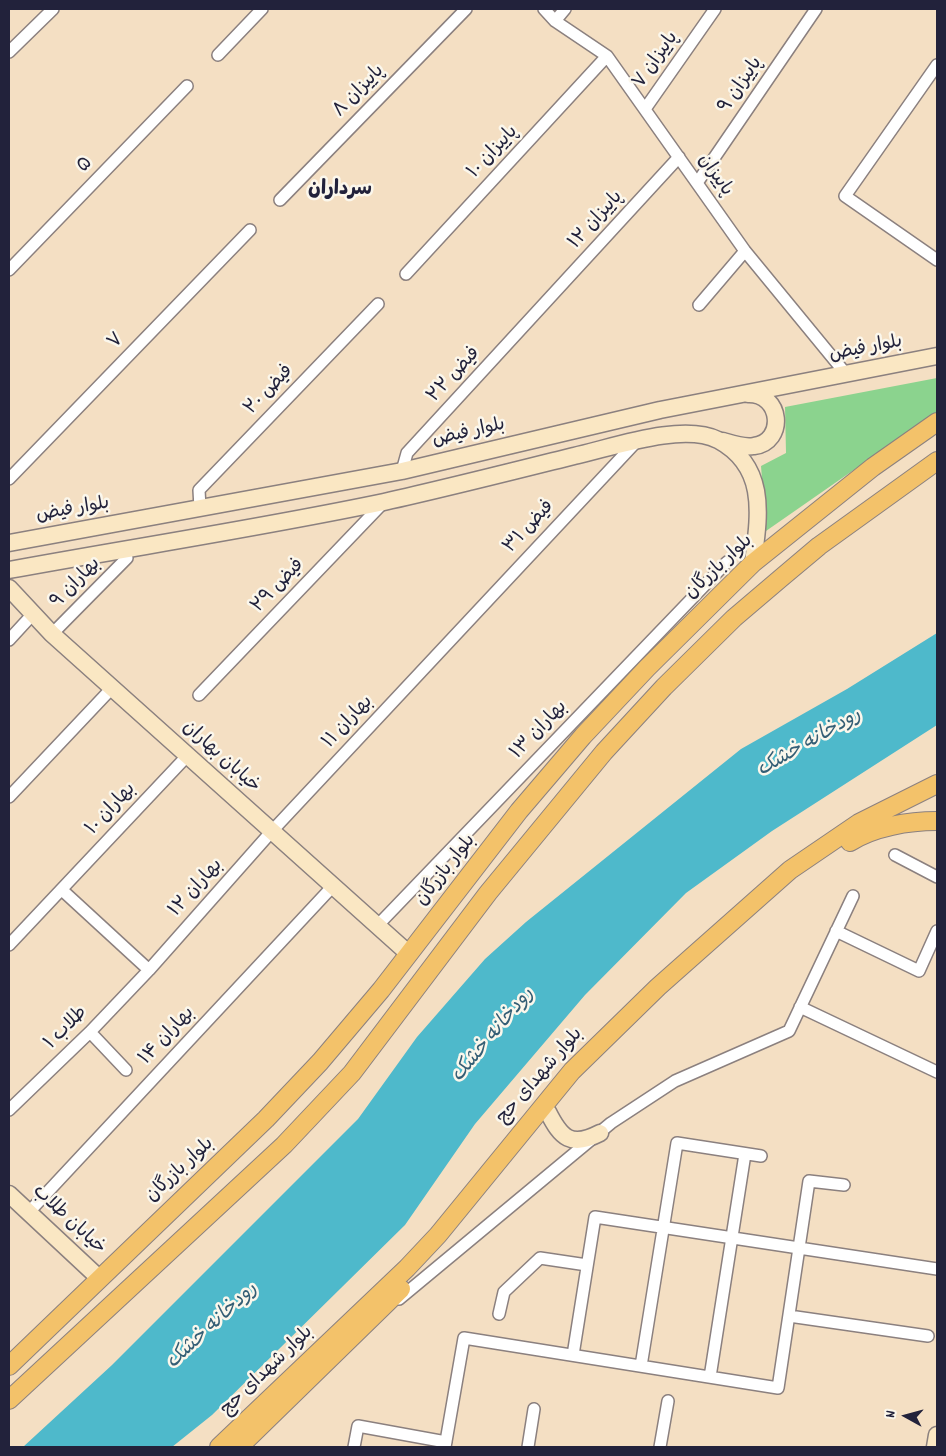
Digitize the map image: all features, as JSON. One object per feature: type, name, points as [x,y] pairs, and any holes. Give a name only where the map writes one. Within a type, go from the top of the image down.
[{"type":"main road","name":"بلوار بازرگان","points":[[9,1366],[266,1119],[320,1062],[409,954],[520,811],[583,736],[647,668],[753,563],[873,466],[937,422]]},
{"type":"main road","points":[[9,1400],[284,1145],[352,1073],[488,893],[604,752],[664,687],[734,618],[796,565],[937,461]]},
{"type":"main road","points":[[647,668],[664,687]]},
{"type":"main road","name":"بلوار شهدای حج","points":[[219,1447],[407,1268],[438,1235],[572,1071],[658,987],[790,870],[859,823],[937,784]]},
{"type":"main road","name":"بلوار شهدای حج","points":[[239,1447],[365,1326],[444,1245],[548,1112],[596,1058],[656,1002],[797,878],[865,832],[923,821],[937,821]]},
{"type":"street","points":[[9,52],[53,9]]},
{"type":"street","points":[[218,55],[262,9]]},
{"type":"street","name":"پاییزان ۸","points":[[280,200],[466,9]]},
{"type":"street","name":"پاییزان","points":[[544,9],[555,21],[607,56],[745,251],[846,374]]},
{"type":"street","points":[[555,21],[565,9]]},
{"type":"street","name":"پاییزان ۷","points":[[645,109],[716,9]]},
{"type":"street","name":"پاییزان ۹","points":[[697,183],[816,9]]},
{"type":"street","name":"پاییزان ۱۰","points":[[406,274],[607,56]]},
{"type":"street","points":[[937,65],[845,196],[937,260]]},
{"type":"street","name":"۵","points":[[9,270],[188,86]]},
{"type":"street","name":"پاییزان ۱۲","points":[[541,308],[679,157]]},
{"type":"street","name":"۷","points":[[9,479],[250,230]]},
{"type":"street","points":[[699,305],[745,251]]},
{"type":"street","name":"فیض ۲۰","points":[[200,508],[199,490],[378,304]]},
{"type":"street","name":"فیض ۲۲","points":[[402,471],[407,453],[541,308]]},
{"type":"street","name":"بلوار فیض","points":[[9,543],[402,471],[660,410],[937,356]]},
{"type":"street","points":[[9,570],[384,502],[636,442],[694,434],[745,446],[755,446],[765,442],[772,435],[776,425],[776,415],[772,405],[765,398],[755,394],[745,394]]},
{"type":"street","points":[[716,440],[734,451],[748,467],[757,487],[759,515],[753,563]]},
{"type":"street","name":"فیض ۳۱","points":[[451,639],[636,442]]},
{"type":"street","points":[[318,486],[323,513]]},
{"type":"street","name":"فیض ۲۹","points":[[199,695],[384,502]]},
{"type":"street","name":"بهاران ۹","points":[[52,634],[127,558]]},
{"type":"street","name":"بهاران ۱۳","points":[[378,925],[727,562]]},
{"type":"street","name":"خیابان بهاران","points":[[9,588],[52,634],[409,954]]},
{"type":"street","points":[[9,640],[32,614]]},
{"type":"street","name":"بهاران ۱۱","points":[[272,832],[451,639]]},
{"type":"street","points":[[9,797],[112,688]]},
{"type":"street","name":"بهاران ۱۰","points":[[9,944],[188,755]]},
{"type":"street","name":"بهاران ۱۲","points":[[149,970],[272,832]]},
{"type":"street","points":[[895,855],[937,877]]},
{"type":"street","name":"بهاران ۱۴","points":[[29,1212],[333,886]]},
{"type":"street","points":[[62,890],[149,970]]},
{"type":"street","points":[[365,1326],[600,1133],[675,1081],[789,1031],[853,896]]},
{"type":"street","points":[[836,931],[919,971],[937,931]]},
{"type":"street","name":"طلاب ۱","points":[[9,1110],[90,1032],[149,970]]},
{"type":"street","points":[[800,1007],[937,1072]]},
{"type":"street","points":[[90,1032],[126,1070]]},
{"type":"street","points":[[548,1112],[558,1131],[571,1139],[586,1140],[600,1133]]},
{"type":"street","points":[[641,1366],[677,1143],[761,1156]]},
{"type":"street","points":[[710,1377],[745,1154]]},
{"type":"street","points":[[354,1447],[358,1426],[446,1445],[464,1338],[778,1388],[809,1182],[844,1185]]},
{"type":"street","name":"خیابان طلاب","points":[[9,1194],[99,1278]]},
{"type":"street","points":[[573,1355],[595,1217],[937,1269]]},
{"type":"street","points":[[499,1314],[504,1292],[540,1258],[587,1265]]},
{"type":"street","points":[[788,1316],[928,1336]]},
{"type":"street","points":[[660,1447],[668,1401]]},
{"type":"street","points":[[528,1447],[534,1408]]},
{"type":"street","points":[[935,1447],[937,1435]]},
{"type":"green space","points":[[937,378],[937,412],[766,531],[761,466],[786,453],[785,407]]},
{"type":"water","name":"رودخانه خشک","points":[[937,633],[937,725],[772,831],[686,893],[585,995],[475,1124],[405,1225],[212,1415],[172,1447],[23,1447],[112,1365],[358,1119],[417,1037],[485,959],[526,922],[741,749],[847,689]]},
{"type":"district","name":"سرداران","points":[[340,191]]}]
